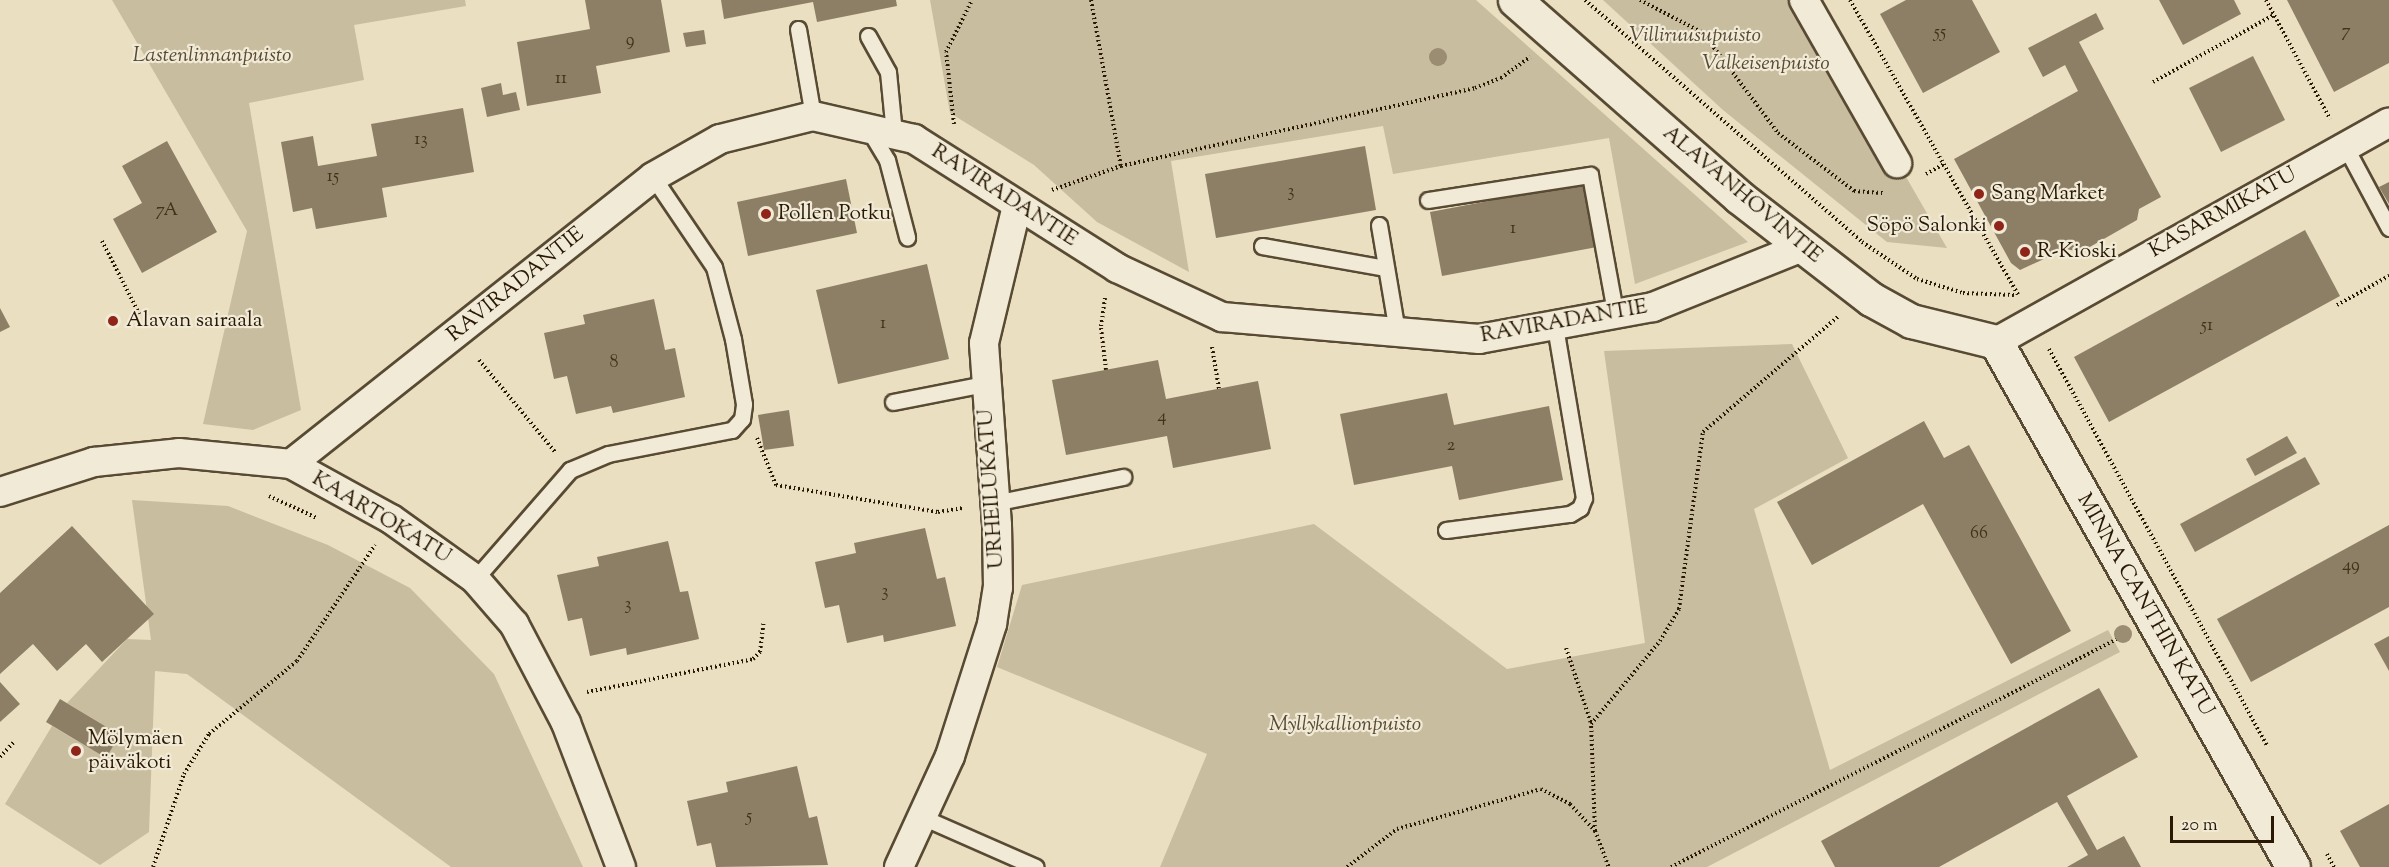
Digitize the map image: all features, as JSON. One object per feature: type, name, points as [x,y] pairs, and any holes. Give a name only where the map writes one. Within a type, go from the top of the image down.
[{"type":"main road","name":"ALAVANHOVINTIE","points":[[1515,0],[1802,248],[1870,299],[1911,321],[1996,342]]},
{"type":"main road","name":"MINNA CANTHIN KATU","points":[[1996,342],[2293,867]]},
{"type":"street","points":[[1804,0],[1897,163]]},
{"type":"street","name":"RAVIRADANTIE","points":[[291,464],[653,177],[720,139],[813,116],[866,125],[921,144],[1117,268],[1222,316],[1479,339],[1616,316],[1709,288],[1802,248]]},
{"type":"street","name":"KASARMIKATU","points":[[1996,342],[2389,122]]},
{"type":"street","name":"URHEILUKATU","points":[[898,867],[950,756],[992,624],[998,588],[984,343],[1017,206]]},
{"type":"street","name":"KAARTOKATU","points":[[0,492],[94,462],[179,453],[291,464],[391,519],[475,579],[514,624],[543,673],[621,867]]},
{"type":"lane","points":[[798,29],[813,116]]},
{"type":"lane","points":[[868,36],[888,72],[894,133]]},
{"type":"lane","points":[[866,125],[887,160],[907,237]]},
{"type":"lane","points":[[2345,146],[2389,228]]},
{"type":"lane","points":[[1428,200],[1590,175],[1616,316]]},
{"type":"lane","points":[[475,579],[570,470],[608,454],[732,430],[742,419],[744,404],[733,339],[714,267],[653,177]]},
{"type":"lane","points":[[1378,225],[1397,331]]},
{"type":"lane","points":[[1262,246],[1386,268]]},
{"type":"lane","points":[[1446,530],[1570,514],[1580,508],[1584,498],[1555,327]]},
{"type":"lane","points":[[893,402],[985,384]]},
{"type":"lane","points":[[994,502],[1123,477]]},
{"type":"lane","points":[[921,817],[1036,867]]},
{"type":"path","points":[[954,124],[946,52],[972,0]]},
{"type":"path","points":[[1091,0],[1121,166]]},
{"type":"path","points":[[1585,0],[1890,261],[1917,279],[1963,293],[2019,295],[2029,290]]},
{"type":"path","points":[[1640,0],[1703,33],[1778,133],[1854,191],[1893,193]]},
{"type":"path","points":[[1850,0],[2019,295]]},
{"type":"path","points":[[2266,0],[2345,146]]},
{"type":"path","points":[[2152,82],[2274,15]]},
{"type":"path","points":[[1080,177],[1475,88],[1501,78],[1555,35]]},
{"type":"path","points":[[1923,176],[1944,164]]},
{"type":"path","points":[[102,241],[139,314]]},
{"type":"path","points":[[2337,305],[2389,276]]},
{"type":"path","points":[[1106,370],[1101,328],[1107,288]]},
{"type":"path","points":[[1591,724],[1649,655],[1679,609],[1703,432],[1844,311]]},
{"type":"path","points":[[1210,334],[1219,389]]},
{"type":"path","points":[[2047,346],[2270,751]]},
{"type":"path","points":[[479,360],[570,470]]},
{"type":"path","points":[[742,419],[759,441],[776,485],[938,512],[994,502]]},
{"type":"path","points":[[256,494],[329,523]]},
{"type":"path","points":[[366,540],[385,550]]},
{"type":"path","points":[[153,867],[184,774],[209,734],[297,661],[375,544]]},
{"type":"path","points":[[583,693],[753,659],[760,652],[764,621]]},
{"type":"path","points":[[1671,867],[2124,636]]},
{"type":"path","points":[[1566,648],[1591,724],[1595,831],[1609,867]]},
{"type":"path","points":[[0,757],[15,741]]},
{"type":"path","points":[[1347,867],[1397,828],[1541,789],[1570,804],[1595,831]]},
{"type":"path","points":[[2324,850],[2334,867]]},
{"type":"green space","name":"Lastenlinnanpuisto","points":[[112,0],[465,0],[466,6],[354,25],[364,80],[249,103],[301,410],[253,430],[203,424],[247,231]]},
{"type":"green space","points":[[930,0],[1476,0],[1748,242],[1635,284],[1609,138],[1393,174],[1383,126],[1171,161],[1189,272],[1097,222],[1034,165],[950,113]]},
{"type":"green space","name":"Valkeisenpuisto","points":[[1603,0],[1804,0],[1947,248],[1887,242],[1723,110]]},
{"type":"green space","name":"Myllykallionpuisto","points":[[1792,344],[1848,458],[1754,509],[1830,770],[2108,630],[2120,652],[1707,867],[1160,867],[1207,754],[997,667],[1022,585],[1314,524],[1507,669],[1645,643],[1604,351]]},
{"type":"green space","points":[[132,500],[228,506],[328,545],[410,588],[494,674],[583,867],[451,867],[187,674],[155,671],[149,832],[100,865],[5,804],[52,726],[106,758],[120,735],[67,703],[127,639],[151,640]]},
{"type":"building","points":[[585,0],[661,0],[670,52],[596,66],[601,93],[527,106],[517,42],[590,29]]},
{"type":"building","points":[[721,0],[896,0],[897,6],[817,22],[813,2],[724,19]]},
{"type":"building","points":[[1906,0],[1972,0],[2000,52],[1923,93],[1880,14]]},
{"type":"building","points":[[2159,0],[2234,0],[2241,14],[2183,45]]},
{"type":"building","points":[[2287,0],[2389,0],[2389,63],[2334,92]]},
{"type":"building","points":[[2096,13],[2104,29],[2079,42],[2161,197],[2139,209],[2137,220],[2081,252],[2066,249],[2020,270],[2011,263],[1954,159],[2078,91],[2065,65],[2043,77],[2028,48]]},
{"type":"building","points":[[704,30],[706,44],[686,47],[683,33]]},
{"type":"building","points":[[2253,56],[2285,120],[2221,152],[2189,88]]},
{"type":"building","points":[[501,83],[503,95],[516,92],[520,110],[487,117],[481,88]]},
{"type":"building","points":[[463,108],[474,172],[382,188],[387,217],[316,229],[312,208],[293,212],[281,142],[313,136],[318,166],[377,156],[371,124]]},
{"type":"building","points":[[167,141],[217,232],[142,273],[113,219],[142,203],[122,166]]},
{"type":"building","points":[[1365,146],[1376,210],[1216,238],[1205,174]]},
{"type":"building","points":[[846,179],[857,233],[748,256],[737,202]]},
{"type":"building","points":[[2389,182],[2389,204],[2379,187]]},
{"type":"building","points":[[1585,183],[1597,247],[1442,276],[1430,212]]},
{"type":"building","points":[[2305,230],[2340,296],[2109,422],[2074,357]]},
{"type":"building","points":[[927,264],[949,359],[838,384],[816,290]]},
{"type":"building","points":[[654,299],[665,350],[675,348],[685,397],[613,413],[611,406],[576,414],[567,376],[554,379],[544,333],[585,324],[583,315]]},
{"type":"building","points":[[0,308],[10,327],[0,332]]},
{"type":"building","points":[[1158,360],[1166,399],[1258,381],[1271,449],[1173,468],[1167,436],[1066,455],[1052,380]]},
{"type":"building","points":[[1447,393],[1454,425],[1549,406],[1563,480],[1459,500],[1452,466],[1354,485],[1340,414]]},
{"type":"building","points":[[789,410],[794,446],[764,450],[758,415]]},
{"type":"building","points":[[1924,421],[1944,458],[1969,445],[2071,631],[2011,664],[1923,504],[1812,565],[1777,502]]},
{"type":"building","points":[[2287,436],[2297,453],[2255,476],[2246,459]]},
{"type":"building","points":[[2305,457],[2320,484],[2195,552],[2180,524]]},
{"type":"building","points":[[2389,525],[2389,607],[2251,682],[2217,619]]},
{"type":"building","points":[[72,526],[154,614],[102,662],[86,644],[57,671],[33,644],[0,674],[0,593]]},
{"type":"building","points":[[925,528],[937,579],[945,577],[956,626],[884,642],[883,635],[847,643],[839,605],[825,608],[815,562],[856,553],[854,543]]},
{"type":"building","points":[[668,541],[680,592],[688,591],[699,639],[627,655],[626,648],[590,656],[582,618],[568,621],[557,575],[599,566],[597,557]]},
{"type":"building","points":[[2389,636],[2389,671],[2374,644]]},
{"type":"building","points":[[0,682],[20,704],[0,722]]},
{"type":"building","points":[[2099,688],[2138,757],[2067,796],[2097,850],[2124,836],[2141,867],[2067,867],[2088,855],[2057,802],[1939,867],[1835,867],[1821,841]]},
{"type":"building","points":[[60,699],[120,735],[106,758],[46,722]]},
{"type":"building","points":[[797,766],[809,818],[817,816],[828,865],[716,867],[711,843],[697,846],[687,801],[728,792],[726,782]]},
{"type":"building","points":[[2389,804],[2389,867],[2360,867],[2340,831]]},
{"type":"place","name":"Sang Market","points":[[1979,194]]},
{"type":"place","name":"Pollen Potku","points":[[766,214]]},
{"type":"place","name":"Söpö Salonki","points":[[1999,226]]},
{"type":"place","name":"R-Kioski","points":[[2025,252]]},
{"type":"place","name":"Alavan sairaala","points":[[113,321]]},
{"type":"place","name":"Mölymäen päiväkoti","points":[[76,751]]},
{"type":"park label","name":"Villiruusupuisto","points":[[1695,36]]}]
